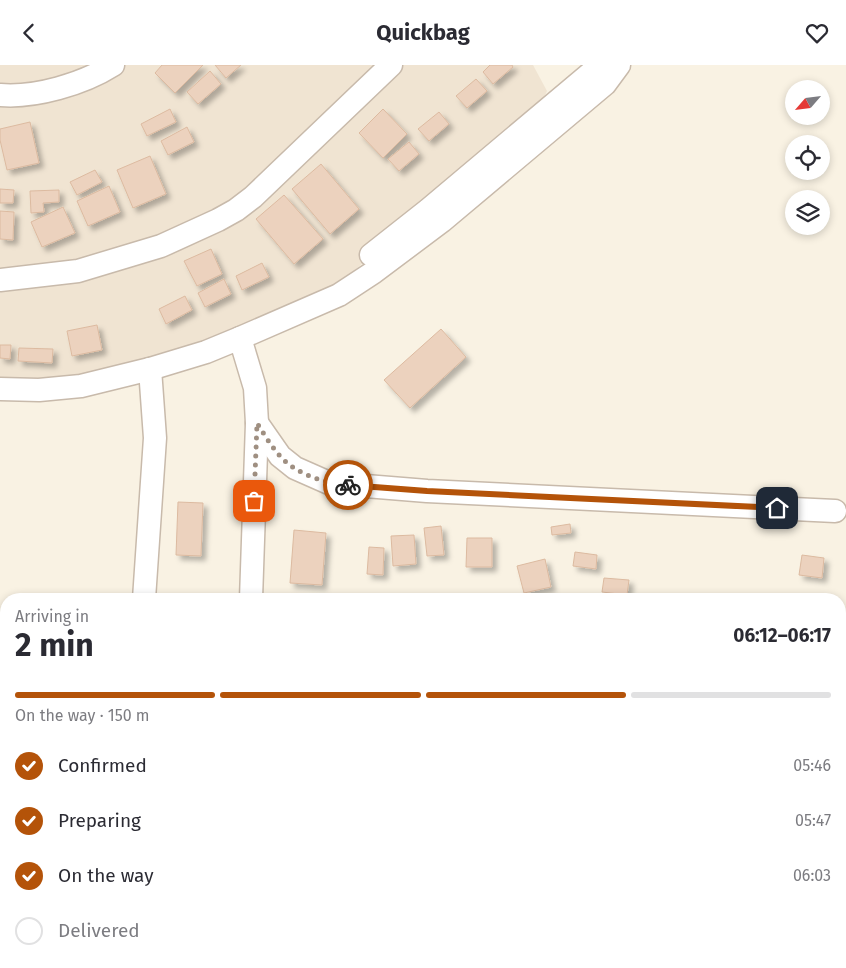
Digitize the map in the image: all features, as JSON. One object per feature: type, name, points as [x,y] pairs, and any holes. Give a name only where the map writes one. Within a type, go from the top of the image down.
[{"type":"street","points":[[0,95],[40,94],[73,83],[112,65]]},
{"type":"street","points":[[0,281],[78,271],[161,245],[218,220],[236,210],[253,197],[391,65]]},
{"type":"street","points":[[0,389],[39,391],[81,386],[150,369],[240,338],[292,314],[428,210],[597,71],[619,65]]},
{"type":"street","points":[[240,338],[255,388],[257,423],[251,593]]},
{"type":"street","points":[[144,593],[155,438],[150,369]]},
{"type":"street","points":[[257,423],[280,456],[295,468],[329,483],[427,491],[835,511]]},
{"type":"shaded area","points":[[0,65],[533,65],[547,91],[540,106],[338,285],[255,328],[81,378],[0,386]]},
{"type":"building","points":[[162,65],[203,65],[175,93],[155,73]]},
{"type":"building","points":[[215,65],[241,65],[226,78]]},
{"type":"building","points":[[490,65],[512,65],[513,67],[493,84],[483,72]]},
{"type":"building","points":[[210,71],[221,84],[198,104],[187,92]]},
{"type":"building","points":[[476,79],[487,91],[467,108],[456,96]]},
{"type":"building","points":[[170,109],[176,122],[147,136],[141,124]]},
{"type":"building","points":[[383,109],[407,134],[383,158],[359,133]]},
{"type":"building","points":[[439,112],[449,124],[429,141],[418,129]]},
{"type":"building","points":[[30,122],[39,163],[7,170],[0,140],[0,129]]},
{"type":"building","points":[[187,127],[194,142],[168,155],[161,141]]},
{"type":"building","points":[[409,142],[419,154],[399,171],[388,159]]},
{"type":"building","points":[[150,156],[166,194],[133,208],[117,170]]},
{"type":"building","points":[[321,164],[359,209],[330,234],[292,189]]},
{"type":"building","points":[[95,170],[102,182],[77,195],[70,182]]},
{"type":"building","points":[[109,186],[120,212],[88,226],[77,201]]},
{"type":"building","points":[[0,189],[14,190],[13,203],[0,203]]},
{"type":"building","points":[[59,190],[59,202],[43,203],[44,212],[31,213],[30,191]]},
{"type":"building","points":[[284,195],[323,239],[294,264],[256,219]]},
{"type":"building","points":[[63,207],[75,233],[42,247],[31,222]]},
{"type":"building","points":[[0,211],[14,212],[13,240],[0,239]]},
{"type":"building","points":[[211,249],[222,274],[197,286],[184,261]]},
{"type":"building","points":[[262,263],[269,277],[242,290],[236,276]]},
{"type":"building","points":[[224,279],[231,294],[205,307],[198,293]]},
{"type":"building","points":[[185,296],[192,310],[166,324],[159,309]]},
{"type":"building","points":[[97,325],[102,350],[72,356],[67,331]]},
{"type":"building","points":[[441,329],[466,357],[410,408],[384,380]]},
{"type":"building","points":[[0,345],[11,345],[10,359],[0,358]]},
{"type":"building","points":[[19,348],[53,349],[52,363],[18,361]]},
{"type":"building","points":[[178,502],[203,503],[201,556],[176,555]]},
{"type":"building","points":[[570,524],[571,533],[552,535],[551,527]]},
{"type":"building","points":[[441,526],[444,555],[427,556],[424,528]]},
{"type":"building","points":[[294,530],[326,533],[322,585],[290,583]]},
{"type":"building","points":[[414,535],[416,564],[393,566],[391,536]]},
{"type":"building","points":[[467,538],[492,538],[492,567],[466,567]]},
{"type":"building","points":[[369,547],[384,548],[383,575],[367,574]]},
{"type":"building","points":[[575,552],[597,555],[596,569],[573,566]]},
{"type":"building","points":[[802,555],[824,558],[822,578],[799,575]]},
{"type":"building","points":[[545,559],[551,587],[524,593],[517,566]]},
{"type":"building","points":[[604,578],[629,580],[627,593],[602,592]]},
{"type":"way so far","points":[[254,501],[257,423],[280,456],[295,468],[329,483],[348,485]]},
{"type":"route","points":[[348,485],[427,491],[777,508]]}]
